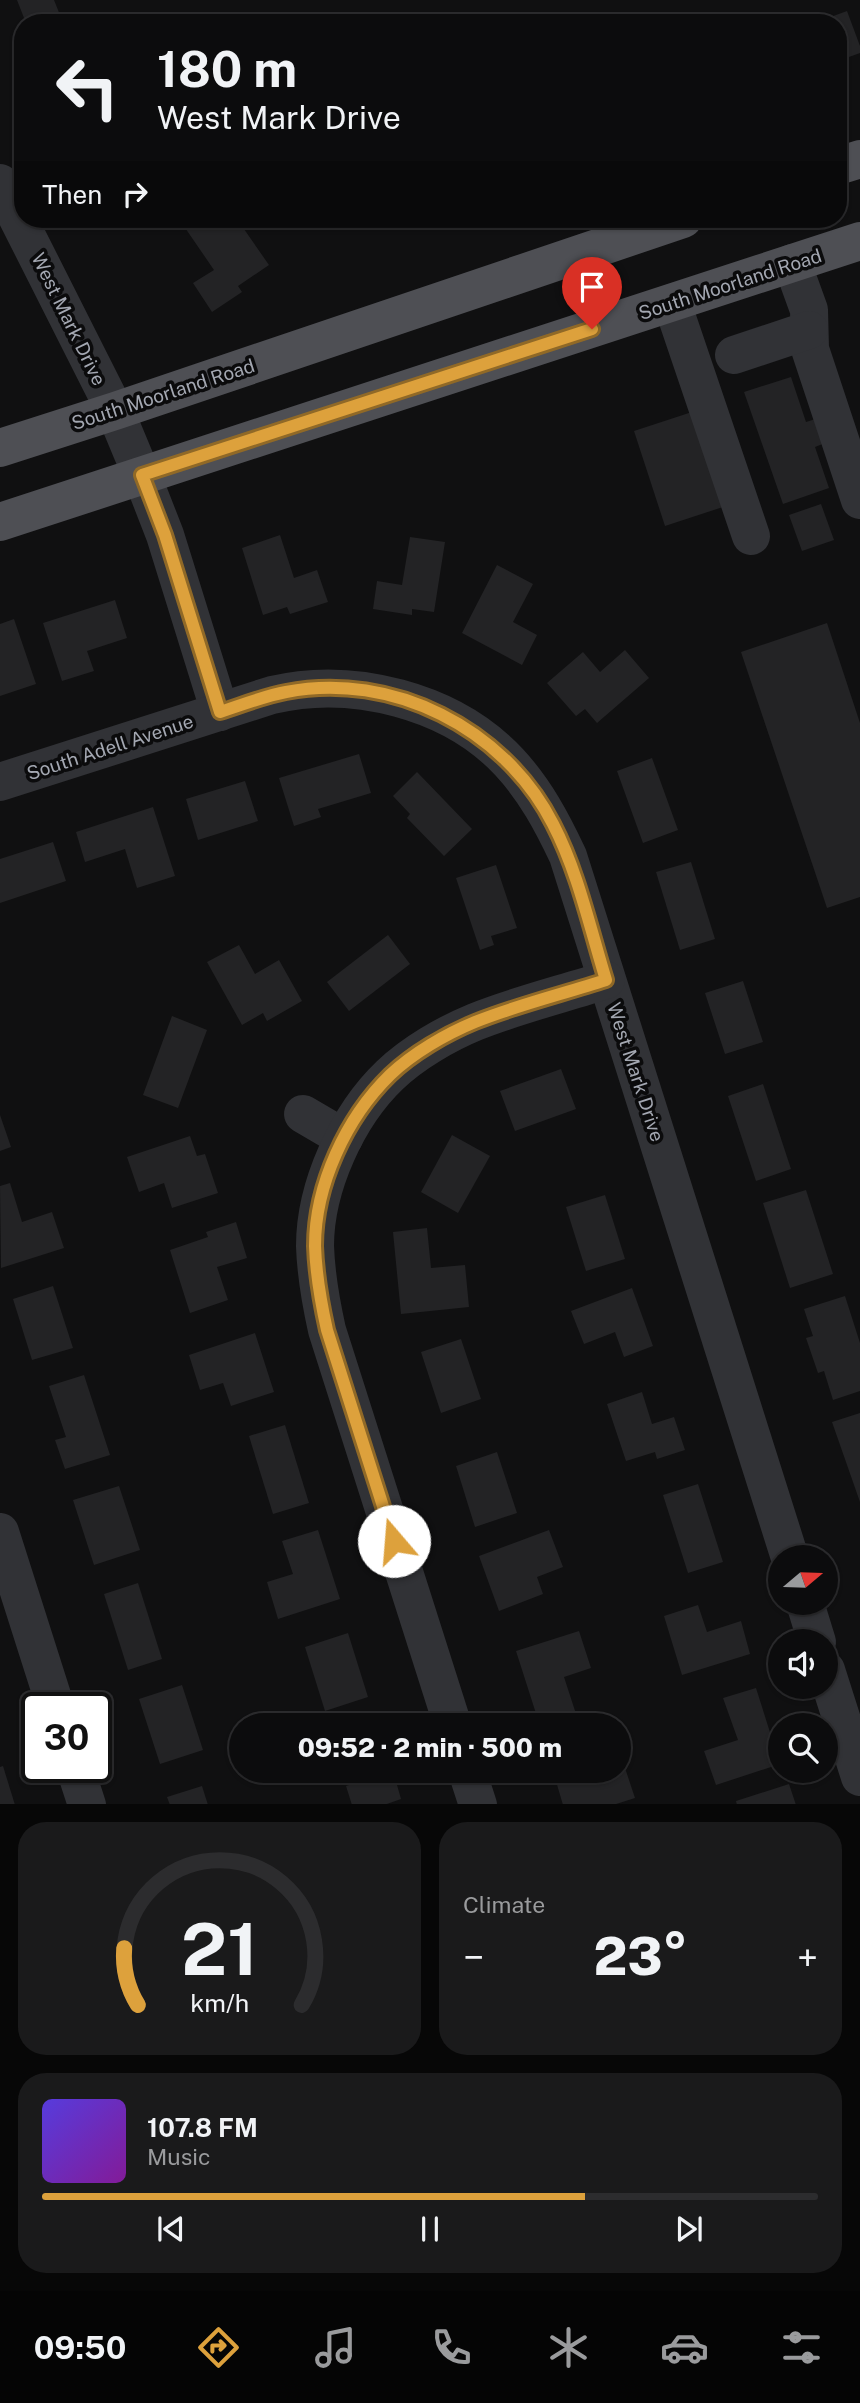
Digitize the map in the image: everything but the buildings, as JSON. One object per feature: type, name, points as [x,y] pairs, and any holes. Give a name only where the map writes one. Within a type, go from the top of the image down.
[{"type":"main road","name":"South Moorland Road","points":[[0,448],[656,228]]},
{"type":"main road","name":"South Moorland Road","points":[[0,522],[860,241]]},
{"type":"street","name":"West Mark Drive","points":[[0,183],[14,211]]},
{"type":"street","name":"West Mark Drive","points":[[23,228],[115,411],[142,475],[165,535],[220,712],[289,691],[346,688],[387,695],[429,708],[471,730],[508,760],[538,798],[553,823],[568,856],[786,1545]]},
{"type":"street","points":[[792,263],[809,310],[810,349],[860,500]]},
{"type":"street","points":[[672,303],[751,536]]},
{"type":"street","points":[[734,355],[809,330]]},
{"type":"street","name":"South Adell Avenue","points":[[0,782],[220,712]]},
{"type":"street","points":[[449,1713],[327,1330],[319,1298],[315,1245],[320,1199],[344,1138],[359,1113],[390,1075],[424,1049],[474,1022],[606,980]]},
{"type":"street","points":[[303,1114],[344,1138]]},
{"type":"street","points":[[0,1532],[51,1692]]},
{"type":"street","points":[[835,1699],[860,1777]]},
{"type":"street","points":[[80,1783],[87,1804]]},
{"type":"street","points":[[471,1783],[478,1804]]},
{"type":"route","points":[[394,1541],[319,1298],[315,1245],[320,1199],[331,1167],[359,1113],[390,1075],[424,1049],[474,1022],[606,980],[568,856],[553,823],[538,798],[508,760],[471,730],[429,708],[387,695],[346,688],[289,691],[220,712],[165,535],[142,475],[592,329]]}]
